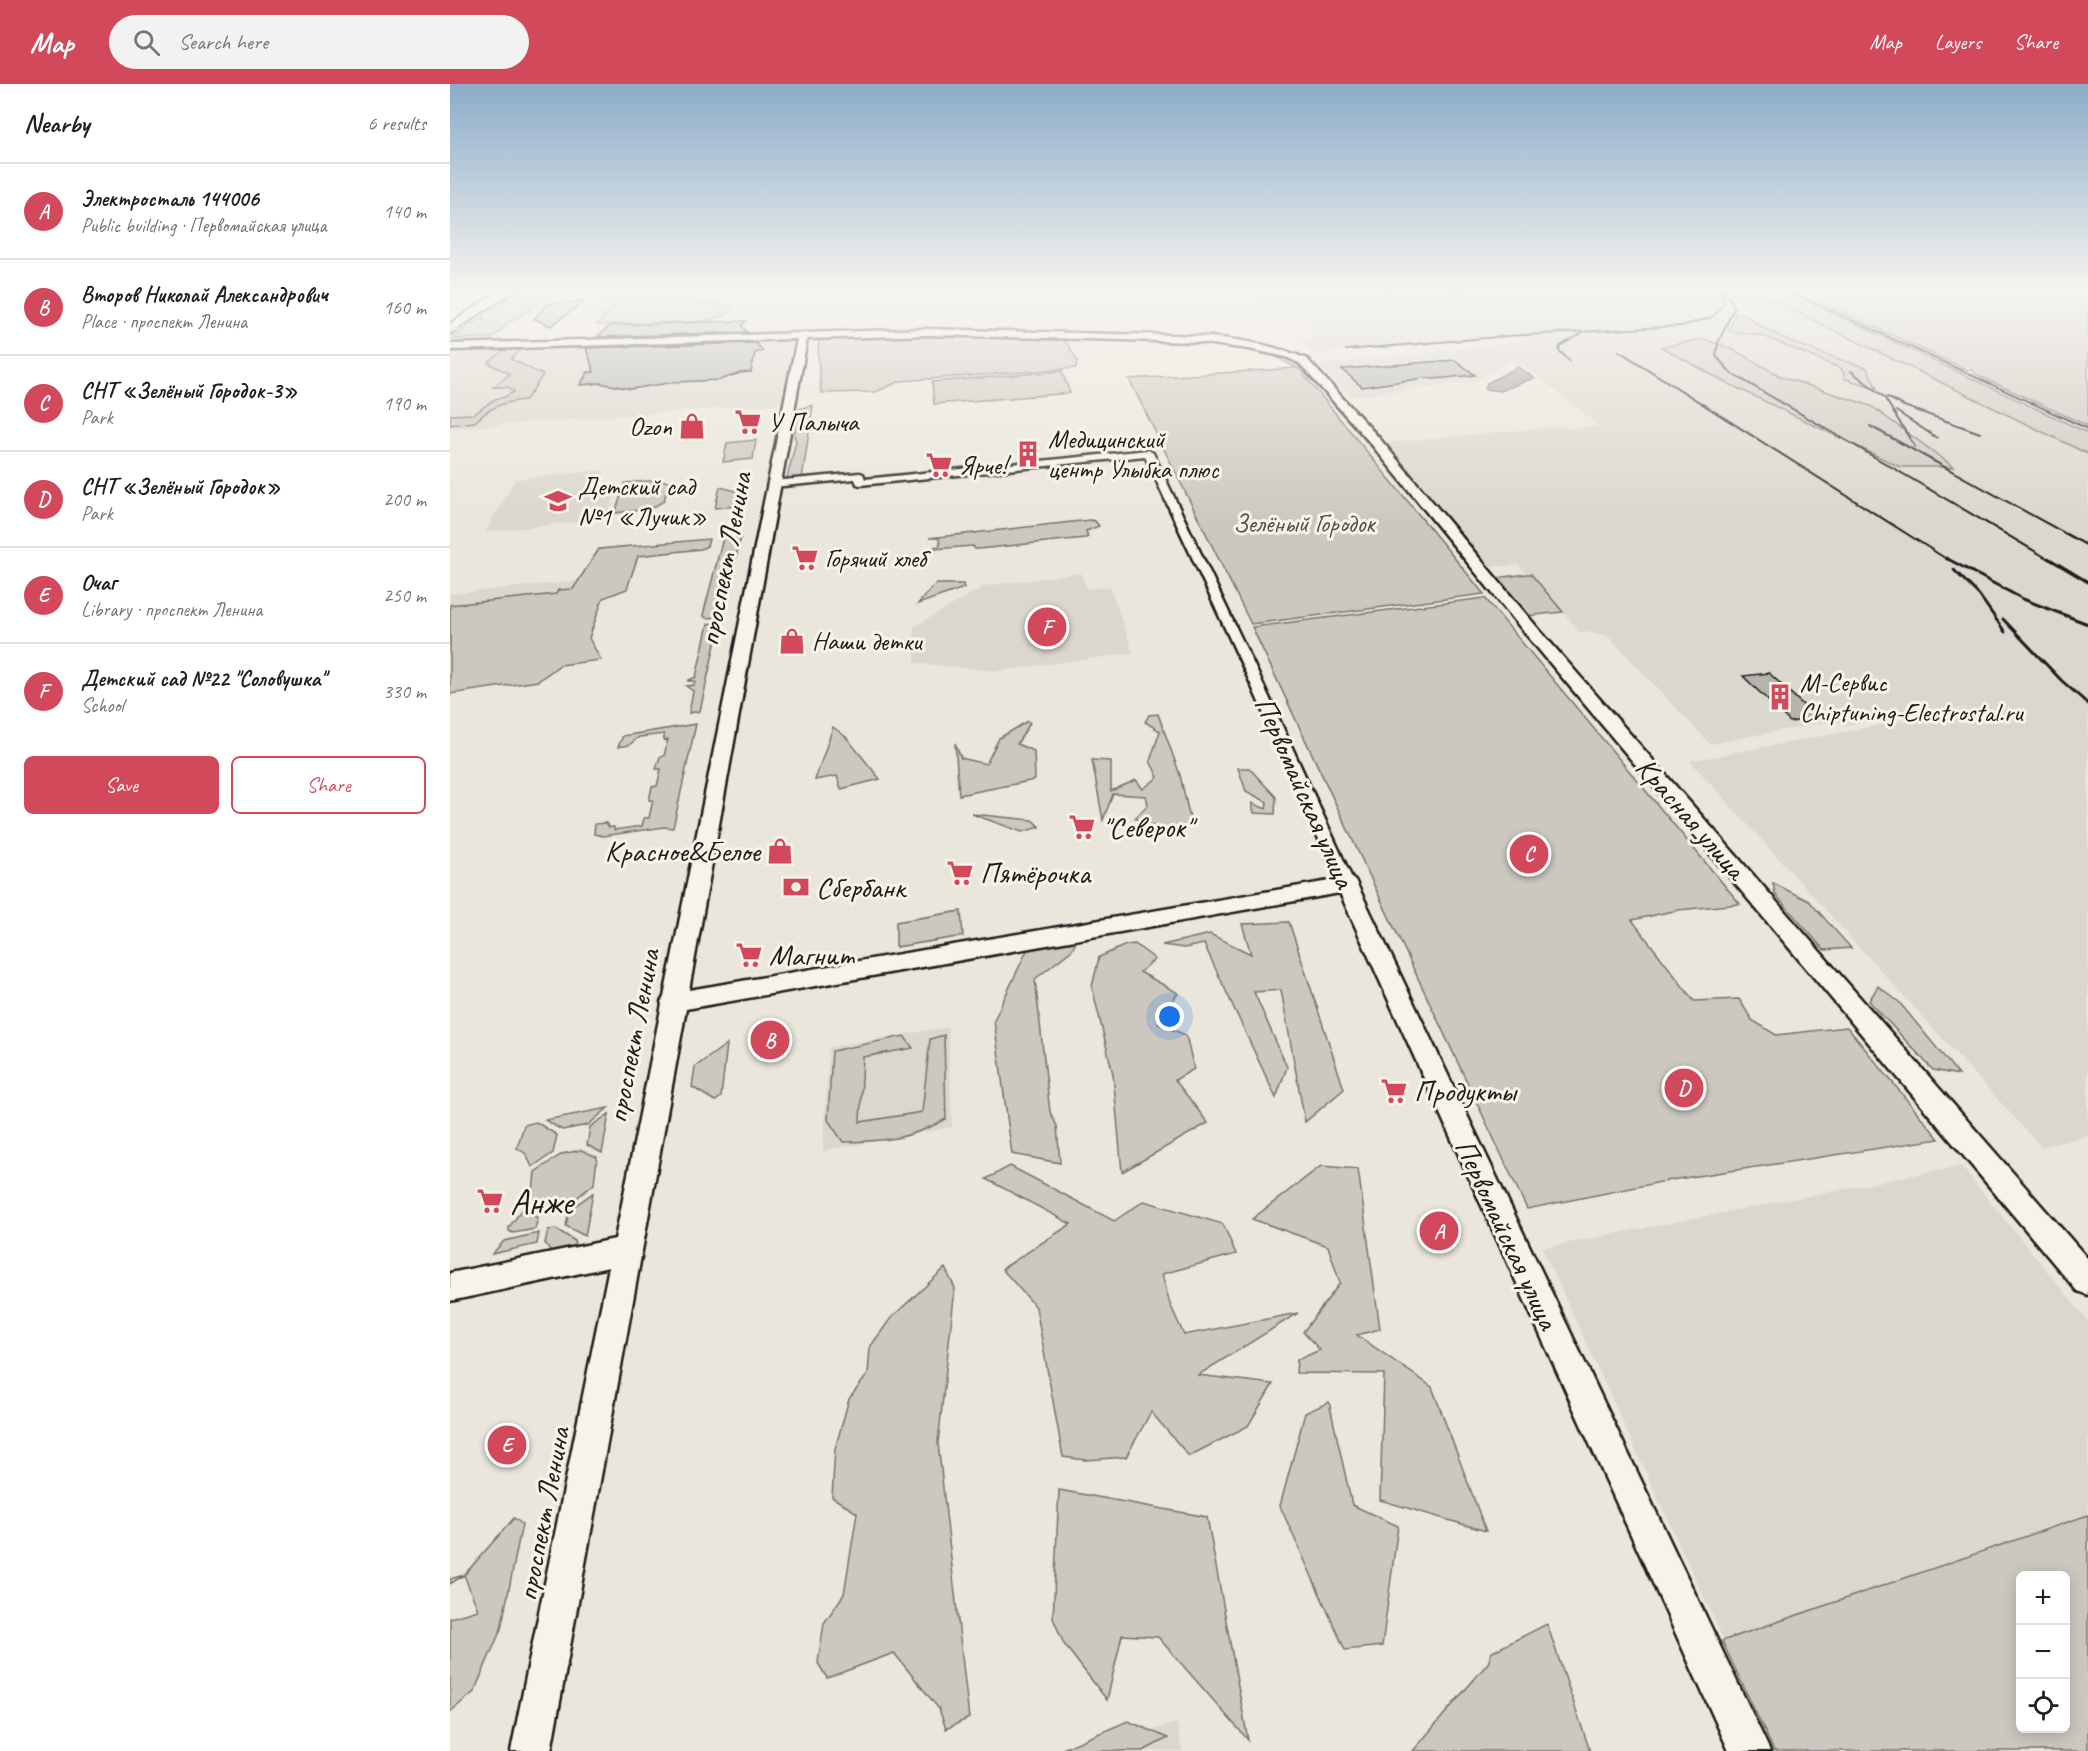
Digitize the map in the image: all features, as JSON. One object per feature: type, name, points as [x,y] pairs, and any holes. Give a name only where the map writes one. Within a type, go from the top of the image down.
[{"type":"main road","name":"проспект Ленина","points":[[531,1751],[797,367]]},
{"type":"main road","name":"Красная улица","points":[[1310,367],[1376,442],[1530,629],[2088,1281]]},
{"type":"main road","points":[[673,1002],[1347,885]]},
{"type":"main road","name":"Первомайская улица","points":[[1347,885],[1749,1751]]},
{"type":"main road","points":[[450,1287],[626,1250]]},
{"type":"street","name":"Первомайская улица","points":[[773,484],[860,476],[860,482],[1148,453],[1256,682],[1347,885]]},
{"type":"shaded area","points":[[450,367],[796,367],[788,403],[450,429]]},
{"type":"shaded area","points":[[1320,367],[1502,367],[1472,382],[1351,397]]},
{"type":"shaded area","points":[[1518,367],[1534,378],[1500,391],[1485,389],[1487,383]]},
{"type":"shaded area","points":[[1526,367],[1909,367],[2088,454],[2088,1136],[2041,1147],[1690,761],[1970,708],[1929,711],[1923,706],[1912,708],[1919,713],[1844,725],[1839,721],[1815,724],[1710,744],[1608,636],[1580,632],[1531,575],[1528,575],[1519,565],[1486,567],[1383,443],[1564,426],[1568,429],[1599,426]]},
{"type":"shaded area","name":"Детский сад №1 «Лучик»","points":[[605,470],[597,488],[619,486],[608,514],[586,516],[584,521],[485,532],[515,479]]},
{"type":"shaded area","points":[[1081,573],[1087,589],[1110,586],[1133,653],[997,671],[915,663],[914,627],[985,586]]},
{"type":"shaded area","points":[[576,581],[573,589],[559,590],[557,594],[450,605],[450,594]]},
{"type":"shaded area","points":[[948,1027],[952,1127],[823,1151],[829,1047]]},
{"type":"shaded area","points":[[1961,1166],[2088,1321],[2088,1516],[1725,1643],[1542,1248]]},
{"type":"shaded area","points":[[1177,1723],[1182,1751],[1075,1751]]},
{"type":"green space","points":[[496,367],[527,367],[543,375],[526,400],[498,406],[475,422],[450,425],[450,415],[474,414],[495,399],[514,392],[508,387],[493,387],[510,374]]},
{"type":"green space","points":[[819,367],[1076,367],[901,381],[875,392],[821,393]]},
{"type":"green space","name":"Зелёный Городок","points":[[1295,367],[1304,367],[1299,369],[1484,594],[1251,624],[1129,379],[1297,368]]},
{"type":"green space","points":[[1697,367],[1764,367],[1782,377],[1871,406],[1954,467],[1900,467]]},
{"type":"green space","points":[[1837,367],[1867,368],[1877,388],[1845,379],[1842,369]]},
{"type":"green space","points":[[1909,367],[1947,367],[2088,433],[2088,454]]},
{"type":"green space","points":[[1960,367],[2088,367],[2088,426],[1975,374],[1973,370]]},
{"type":"green space","points":[[1062,371],[1070,393],[934,404],[932,382]]},
{"type":"green space","points":[[813,405],[802,479],[787,478],[796,441],[794,435],[799,409]]},
{"type":"green space","points":[[756,440],[753,459],[723,462],[727,443]]},
{"type":"green space","points":[[659,480],[669,482],[664,501],[650,509],[615,513],[625,483]]},
{"type":"green space","points":[[720,487],[744,493],[737,494],[736,497],[741,500],[740,506],[715,508]]},
{"type":"green space","points":[[1095,521],[1099,526],[1086,531],[1088,537],[1085,538],[978,549],[973,546],[934,549],[940,546],[939,538],[929,538]]},
{"type":"green space","points":[[741,537],[721,617],[706,618],[703,615],[723,538]]},
{"type":"green space","points":[[709,539],[707,546],[701,549],[638,556],[627,589],[603,598],[589,638],[601,660],[560,665],[538,681],[450,694],[450,605],[556,594],[558,590],[573,589],[599,549]]},
{"type":"green space","points":[[1531,574],[1563,612],[1526,616],[1495,578]]},
{"type":"green space","points":[[937,584],[963,584],[964,588],[918,604],[931,588]]},
{"type":"green space","points":[[1485,598],[1740,904],[1678,910],[1632,920],[1694,1001],[1739,999],[1752,1020],[1776,1035],[1847,1027],[1939,1139],[1671,1180],[1527,1209],[1252,627]]},
{"type":"green space","points":[[720,622],[700,711],[689,713],[693,691],[686,686],[694,685],[695,681],[687,681],[696,677],[708,624]]},
{"type":"green space","points":[[1158,714],[1180,775],[1191,823],[1172,835],[1135,818],[1148,805],[1146,796],[1113,794],[1103,820],[1092,760],[1111,761],[1111,791],[1136,780],[1143,789],[1158,777],[1150,761],[1160,731],[1145,722],[1149,715]]},
{"type":"green space","points":[[1028,721],[1030,723],[1017,744],[1034,751],[1035,780],[959,795],[955,743],[961,758],[986,764],[999,738]]},
{"type":"green space","points":[[696,724],[673,828],[664,827],[603,836],[594,834],[595,824],[606,823],[609,827],[614,827],[614,830],[642,826],[644,818],[649,818],[653,800],[649,800],[652,787],[657,786],[661,769],[656,769],[660,757],[664,756],[668,739],[664,740],[664,734],[639,737],[629,745],[618,747],[623,736]]},
{"type":"green space","points":[[833,727],[846,737],[880,779],[841,789],[837,776],[815,780]]},
{"type":"green space","points":[[1238,768],[1249,768],[1276,797],[1275,814],[1254,813],[1252,803],[1266,809],[1267,802],[1246,791]]},
{"type":"green space","points":[[972,814],[1032,820],[1040,827],[1022,832]]},
{"type":"green space","points":[[1773,883],[1809,901],[1851,948],[1824,950],[1775,894]]},
{"type":"green space","points":[[961,911],[963,936],[896,947],[896,922]]},
{"type":"green space","points":[[1289,922],[1344,1089],[1305,1122],[1281,990],[1254,992],[1287,1067],[1276,1098],[1204,944],[1184,948],[1162,945],[1210,934],[1251,954],[1242,924]]},
{"type":"green space","points":[[1078,938],[1072,950],[1035,979],[1050,1112],[1057,1126],[1060,1163],[1012,1154],[994,1020],[1029,946]]},
{"type":"green space","points":[[1135,944],[1155,959],[1140,972],[1178,993],[1158,1024],[1186,1035],[1194,1069],[1175,1080],[1208,1123],[1122,1172],[1113,1074],[1092,987],[1099,957],[1126,945]]},
{"type":"green space","points":[[1878,986],[1899,1002],[1959,1075],[1933,1070],[1869,1001]]},
{"type":"green space","points":[[944,1035],[946,1119],[920,1131],[896,1138],[843,1142],[828,1120],[832,1051],[904,1036],[913,1048],[863,1057],[860,1122],[922,1112],[930,1039]]},
{"type":"green space","points":[[727,1044],[721,1097],[715,1101],[692,1087],[695,1067]]},
{"type":"green space","points":[[608,1108],[588,1125],[562,1130],[545,1120]]},
{"type":"green space","points":[[609,1114],[602,1153],[587,1145],[590,1127]]},
{"type":"green space","points":[[536,1122],[557,1135],[553,1153],[532,1167],[526,1154],[517,1148],[524,1125]]},
{"type":"green space","points":[[581,1150],[597,1157],[594,1184],[570,1203],[545,1211],[528,1203],[533,1192],[535,1172],[562,1154]]},
{"type":"green space","points":[[1010,1166],[1114,1221],[1144,1201],[1223,1224],[1236,1254],[1162,1274],[1170,1304],[1184,1335],[1298,1313],[1198,1375],[1273,1384],[1248,1426],[1189,1456],[1151,1412],[1126,1457],[1086,1460],[1063,1457],[1036,1307],[1002,1269],[1071,1224],[986,1179]]},
{"type":"green space","points":[[1321,1166],[1358,1169],[1380,1329],[1357,1335],[1432,1387],[1486,1531],[1380,1500],[1384,1374],[1296,1373],[1297,1360],[1320,1350],[1303,1332],[1340,1283],[1328,1246],[1252,1219]]},
{"type":"green space","points":[[593,1193],[585,1236],[566,1226],[569,1210]]},
{"type":"green space","points":[[522,1210],[538,1218],[535,1229],[513,1233],[509,1231],[509,1227]]},
{"type":"green space","points":[[556,1229],[575,1241],[574,1251],[553,1254],[545,1243],[548,1230]]},
{"type":"green space","points":[[539,1233],[537,1244],[492,1254],[504,1241]]},
{"type":"green space","points":[[945,1268],[955,1288],[938,1443],[969,1718],[946,1729],[939,1709],[894,1653],[827,1678],[818,1663],[824,1623],[844,1594],[857,1513],[832,1497],[835,1449],[849,1399],[868,1374],[870,1347],[891,1318]]},
{"type":"green space","points":[[1329,1402],[1352,1505],[1398,1526],[1382,1646],[1345,1650],[1280,1506],[1305,1413]]},
{"type":"green space","points":[[1059,1490],[1207,1517],[1248,1740],[1158,1637],[1122,1635],[1107,1700],[1064,1644],[1053,1618]]},
{"type":"green space","points":[[2088,1515],[2088,1751],[1774,1751],[1722,1641]]},
{"type":"green space","points":[[514,1518],[522,1524],[501,1629],[474,1692],[450,1712],[450,1618],[478,1610],[464,1575]]},
{"type":"green space","points":[[464,1575],[450,1584],[450,1579]]},
{"type":"green space","points":[[1547,1624],[1590,1751],[1413,1751],[1488,1663],[1492,1652]]},
{"type":"green space","points":[[1128,1721],[1168,1738],[1143,1751],[1058,1751]]},
{"type":"building","points":[[592,367],[752,367],[751,372],[720,380],[675,382],[631,389],[600,383],[580,385],[588,372],[594,372]]},
{"type":"building","points":[[1464,367],[1475,375],[1425,378],[1362,387],[1342,369]]},
{"type":"building","name":"M-Сервис Chiptuning-Electrostal.ru","points":[[1769,673],[1817,718],[1790,722],[1743,676]]},
{"type":"railway","points":[[1644,367],[1948,560]]},
{"type":"railway","points":[[1726,367],[1731,373],[2050,560]]},
{"type":"railway","points":[[1953,367],[2088,429]]},
{"type":"railway","points":[[1851,371],[1884,397],[1915,447]]},
{"type":"railway","points":[[1887,397],[1904,406],[1980,433]]},
{"type":"railway","points":[[1896,411],[1937,438]]},
{"type":"railway","points":[[1870,426],[2088,546]]},
{"type":"railway","points":[[1946,558],[2023,599],[2088,624]]},
{"type":"railway","points":[[2048,558],[2088,582]]},
{"type":"railway","points":[[1954,570],[1979,595],[2005,632]]},
{"type":"railway","points":[[2003,619],[2061,680],[2088,704]]},
{"type":"place","name":"У Палыча","points":[[748,422]]},
{"type":"place","name":"Ozon","points":[[692,426]]},
{"type":"place","name":"Медицинский центр Улыбка плюс","points":[[1028,454]]},
{"type":"place","name":"Ярче!","points":[[939,465]]},
{"type":"place","name":"Детский сад №1 «Лучик»","points":[[558,501]]},
{"type":"place","name":"Горячий хлеб","points":[[805,558]]},
{"type":"place","name":"Детский сад №22 \"Соловушка\"","points":[[1047,627]]},
{"type":"place","name":"Наши детки","points":[[792,641]]},
{"type":"place","name":"M-Сервис Chiptuning-Electrostal.ru","points":[[1780,697]]},
{"type":"place","name":"\"Северок\"","points":[[1082,827]]},
{"type":"place","name":"Красное&Белое","points":[[780,851]]},
{"type":"place","name":"СНТ «Зелёный Городок-3»","points":[[1529,854]]},
{"type":"place","name":"Пятёрочка","points":[[960,873]]},
{"type":"place","name":"Сбербанк","points":[[796,887]]},
{"type":"place","name":"Магнит","points":[[749,955]]},
{"type":"place","name":"Второв Николай Александрович","points":[[770,1040]]},
{"type":"place","name":"СНТ «Зелёный Городок»","points":[[1684,1088]]},
{"type":"place","name":"Продукты","points":[[1394,1091]]},
{"type":"place","name":"Анже","points":[[490,1201]]},
{"type":"place","name":"Электросталь 144006","points":[[1439,1231]]},
{"type":"place","name":"Очаг","points":[[507,1445]]}]
